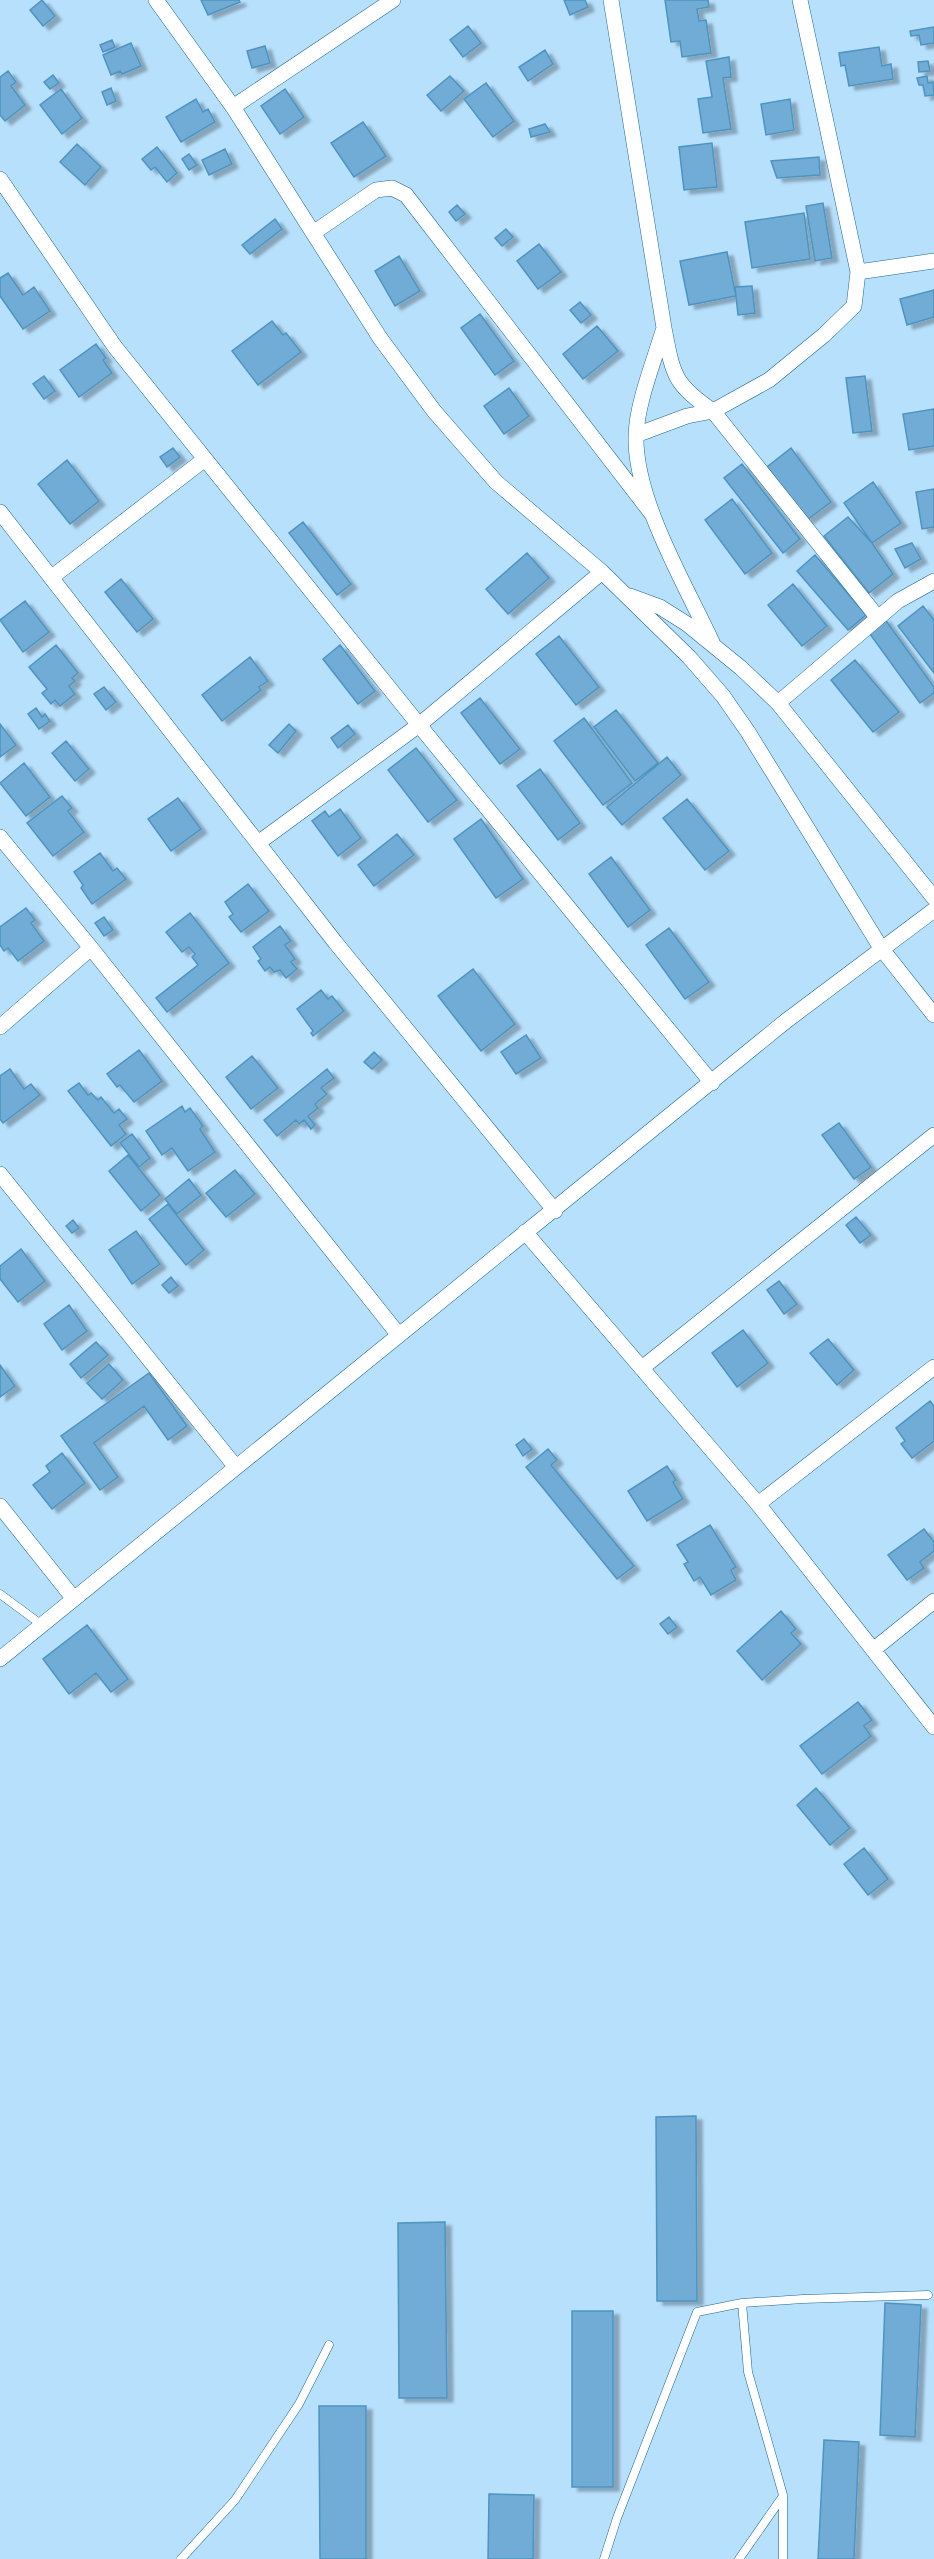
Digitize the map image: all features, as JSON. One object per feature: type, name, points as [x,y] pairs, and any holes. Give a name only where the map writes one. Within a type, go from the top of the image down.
[{"type":"street","points":[[156,0],[233,107],[380,338],[434,411],[496,482],[602,572],[689,657],[723,696],[748,732],[881,948],[934,1015]]},
{"type":"street","points":[[233,107],[393,0]]},
{"type":"street","points":[[611,0],[664,328],[670,361],[678,382],[688,394],[713,411],[878,618]]},
{"type":"street","points":[[636,435],[687,416],[713,411],[769,380],[824,335],[854,306],[858,272],[800,0]]},
{"type":"street","points":[[0,179],[115,347],[419,725],[712,1083]]},
{"type":"street","points":[[313,233],[376,190],[392,188],[406,195],[652,514]]},
{"type":"street","points":[[858,272],[934,261]]},
{"type":"street","points":[[664,328],[644,394],[636,435],[638,467],[652,514],[714,645]]},
{"type":"street","points":[[52,577],[205,459]]},
{"type":"street","points":[[0,512],[335,942],[555,1211]]},
{"type":"street","points":[[258,843],[419,725],[602,572]]},
{"type":"street","points":[[778,703],[898,601],[934,581]]},
{"type":"street","points":[[625,594],[660,607],[714,645],[778,703],[934,898]]},
{"type":"street","points":[[0,837],[398,1334]]},
{"type":"street","points":[[0,1659],[525,1232],[555,1211],[881,948],[934,910]]},
{"type":"street","points":[[0,1027],[91,948]]},
{"type":"street","points":[[642,1368],[934,1135]]},
{"type":"street","points":[[0,1174],[235,1466]]},
{"type":"street","points":[[525,1232],[758,1504],[934,1727]]},
{"type":"street","points":[[758,1504],[934,1367]]},
{"type":"street","points":[[0,1506],[74,1599]]},
{"type":"street","points":[[873,1650],[934,1601]]},
{"type":"lane","points":[[0,1594],[42,1625]]},
{"type":"lane","points":[[604,2559],[616,2518],[697,2312],[742,2303],[928,2295]]},
{"type":"lane","points":[[742,2303],[748,2372],[783,2495],[783,2559]]},
{"type":"lane","points":[[181,2559],[235,2500],[299,2404],[329,2344]]},
{"type":"lane","points":[[739,2559],[783,2495]]},
{"type":"building","points":[[42,0],[55,16],[43,26],[30,10]]},
{"type":"building","points":[[201,0],[239,0],[240,2],[208,15]]},
{"type":"building","points":[[564,0],[585,0],[588,7],[570,15]]},
{"type":"building","points":[[665,0],[708,0],[709,7],[697,9],[699,21],[706,20],[711,53],[682,57],[680,41],[671,42]]},
{"type":"building","points":[[468,26],[481,43],[463,57],[450,40]]},
{"type":"building","points":[[934,27],[934,43],[921,45],[919,35],[911,36],[910,31]]},
{"type":"building","points":[[112,40],[115,47],[103,52],[100,45]]},
{"type":"building","points":[[131,43],[141,66],[122,74],[120,71],[111,75],[103,55]]},
{"type":"building","points":[[265,46],[270,63],[252,68],[247,51]]},
{"type":"building","points":[[879,47],[882,66],[891,64],[893,79],[849,86],[845,65],[841,66],[839,53]]},
{"type":"building","points":[[545,50],[553,64],[528,81],[519,67]]},
{"type":"building","points":[[729,57],[731,77],[723,78],[731,129],[703,133],[698,99],[712,97],[706,61]]},
{"type":"building","points":[[928,61],[930,71],[919,72],[918,62]]},
{"type":"building","points":[[8,71],[16,82],[11,86],[25,105],[5,121],[0,115],[0,77]]},
{"type":"building","points":[[53,75],[59,83],[50,89],[44,82]]},
{"type":"building","points":[[450,76],[464,91],[441,111],[427,95]]},
{"type":"building","points":[[927,76],[928,83],[933,82],[934,95],[925,96],[923,85],[919,85],[917,78]]},
{"type":"building","points":[[486,83],[514,121],[493,137],[464,99]]},
{"type":"building","points":[[111,88],[116,101],[107,105],[102,92]]},
{"type":"building","points":[[61,89],[82,118],[62,134],[40,105]]},
{"type":"building","points":[[285,89],[304,117],[280,134],[261,106]]},
{"type":"building","points":[[196,99],[203,112],[208,109],[215,122],[181,142],[166,117]]},
{"type":"building","points":[[790,99],[794,130],[766,135],[761,104]]},
{"type":"building","points":[[363,122],[386,156],[354,177],[331,143]]},
{"type":"building","points":[[545,124],[550,132],[531,137],[529,129]]},
{"type":"building","points":[[712,143],[717,187],[684,190],[679,147]]},
{"type":"building","points":[[77,144],[101,167],[85,185],[60,162]]},
{"type":"building","points":[[157,147],[177,173],[167,182],[155,167],[151,170],[142,159]]},
{"type":"building","points":[[225,149],[232,164],[209,175],[202,160]]},
{"type":"building","points":[[189,154],[197,165],[189,170],[182,159]]},
{"type":"building","points":[[819,157],[820,175],[777,178],[771,161]]},
{"type":"building","points":[[823,203],[832,258],[815,261],[806,206]]},
{"type":"building","points":[[457,205],[465,214],[456,221],[449,212]]},
{"type":"building","points":[[804,213],[810,259],[752,268],[745,222]]},
{"type":"building","points":[[275,219],[282,229],[250,254],[242,245]]},
{"type":"building","points":[[506,229],[513,237],[502,246],[495,238]]},
{"type":"building","points":[[539,244],[561,272],[538,289],[517,261]]},
{"type":"building","points":[[727,252],[736,296],[689,305],[680,261]]},
{"type":"building","points":[[399,256],[420,291],[395,306],[375,271]]},
{"type":"building","points":[[8,273],[23,295],[34,287],[50,311],[23,329],[0,296],[0,278]]},
{"type":"building","points":[[752,286],[755,313],[738,315],[735,287]]},
{"type":"building","points":[[934,290],[934,317],[907,325],[900,299]]},
{"type":"building","points":[[580,302],[591,315],[581,323],[570,310]]},
{"type":"building","points":[[480,314],[514,361],[495,375],[461,328]]},
{"type":"building","points":[[272,321],[283,335],[286,333],[301,352],[258,385],[232,351]]},
{"type":"building","points":[[597,326],[618,351],[583,379],[563,354]]},
{"type":"building","points":[[96,344],[106,358],[103,360],[112,373],[79,397],[60,370]]},
{"type":"building","points":[[44,376],[55,391],[44,399],[33,384]]},
{"type":"building","points":[[865,376],[872,431],[853,433],[846,378]]},
{"type":"building","points":[[509,388],[529,416],[504,434],[484,406]]},
{"type":"building","points":[[934,409],[934,446],[909,450],[903,414]]},
{"type":"building","points":[[173,448],[180,457],[167,467],[160,457]]},
{"type":"building","points":[[791,448],[831,502],[807,520],[767,467]]},
{"type":"building","points":[[67,460],[99,501],[70,524],[38,484]]},
{"type":"building","points":[[742,464],[800,539],[783,553],[724,478]]},
{"type":"building","points":[[873,482],[901,523],[872,543],[844,503]]},
{"type":"building","points":[[934,489],[934,527],[922,529],[916,492]]},
{"type":"building","points":[[732,499],[772,553],[745,574],[705,520]]},
{"type":"building","points":[[848,517],[872,543],[893,574],[869,593],[824,536]]},
{"type":"building","points":[[303,522],[351,584],[337,595],[289,533]]},
{"type":"building","points":[[912,543],[921,559],[905,568],[895,549]]},
{"type":"building","points":[[527,553],[549,578],[508,614],[486,589]]},
{"type":"building","points":[[815,555],[866,615],[848,630],[797,571]]},
{"type":"building","points":[[121,579],[153,619],[137,632],[105,592]]},
{"type":"building","points":[[793,584],[827,626],[802,646],[768,605]]},
{"type":"building","points":[[25,601],[49,632],[23,652],[0,620]]},
{"type":"building","points":[[923,606],[934,620],[934,673],[898,626]]},
{"type":"building","points":[[884,618],[934,687],[934,693],[920,703],[867,630]]},
{"type":"building","points":[[559,636],[599,687],[576,705],[536,654]]},
{"type":"building","points":[[56,645],[78,673],[72,678],[75,681],[69,686],[75,694],[60,706],[55,700],[51,704],[42,693],[47,689],[29,667]]},
{"type":"building","points":[[340,645],[375,691],[358,704],[323,659]]},
{"type":"building","points":[[250,657],[268,681],[259,687],[261,690],[222,721],[202,695]]},
{"type":"building","points":[[855,660],[899,712],[873,732],[831,680]]},
{"type":"building","points":[[104,687],[116,702],[106,710],[94,694]]},
{"type":"building","points":[[480,698],[520,749],[500,764],[461,713]]},
{"type":"building","points":[[36,708],[42,717],[45,714],[50,721],[39,729],[28,714]]},
{"type":"building","points":[[616,710],[658,763],[635,781],[594,727]]},
{"type":"building","points":[[584,718],[632,783],[603,805],[554,741]]},
{"type":"building","points":[[0,724],[16,745],[0,757]]},
{"type":"building","points":[[289,724],[296,731],[278,753],[269,745]]},
{"type":"building","points":[[348,725],[355,734],[338,748],[331,738]]},
{"type":"building","points":[[66,741],[89,769],[75,781],[52,753]]},
{"type":"building","points":[[416,748],[457,800],[428,822],[388,770]]},
{"type":"building","points":[[667,757],[681,775],[622,825],[607,807]]},
{"type":"building","points":[[24,763],[50,797],[26,816],[0,783]]},
{"type":"building","points":[[540,769],[580,823],[558,840],[517,786]]},
{"type":"building","points":[[62,796],[72,808],[68,811],[84,832],[53,856],[27,823]]},
{"type":"building","points":[[178,798],[201,829],[171,851],[148,819]]},
{"type":"building","points":[[687,799],[729,851],[705,870],[663,818]]},
{"type":"building","points":[[340,809],[361,838],[338,856],[312,821],[325,811],[329,817]]},
{"type":"building","points":[[481,819],[523,879],[496,898],[454,839]]},
{"type":"building","points":[[397,834],[414,855],[374,886],[358,865]]},
{"type":"building","points":[[100,853],[113,871],[117,868],[126,879],[92,904],[74,872]]},
{"type":"building","points":[[611,857],[650,910],[628,927],[589,874]]},
{"type":"building","points":[[248,884],[269,911],[241,932],[229,917],[233,914],[225,902]]},
{"type":"building","points":[[26,908],[35,920],[31,923],[44,941],[18,961],[8,948],[4,951],[0,945],[0,927]]},
{"type":"building","points":[[190,913],[229,963],[167,1012],[156,998],[198,965],[192,957],[195,954],[189,947],[182,952],[166,932]]},
{"type":"building","points":[[104,917],[113,930],[104,936],[95,923]]},
{"type":"building","points":[[280,926],[291,941],[285,945],[295,959],[291,962],[297,969],[286,978],[280,970],[274,972],[270,967],[265,971],[253,947]]},
{"type":"building","points":[[669,928],[709,982],[685,999],[646,945]]},
{"type":"building","points":[[473,969],[515,1024],[481,1051],[438,996]]},
{"type":"building","points":[[321,990],[328,999],[332,996],[344,1011],[313,1036],[311,1033],[313,1031],[297,1009]]},
{"type":"building","points":[[526,1035],[541,1058],[516,1074],[501,1052]]},
{"type":"building","points":[[139,1050],[162,1081],[134,1102],[120,1085],[117,1087],[107,1074]]},
{"type":"building","points":[[374,1052],[382,1060],[372,1069],[364,1062]]},
{"type":"building","points":[[252,1056],[278,1088],[251,1109],[226,1077]]},
{"type":"building","points":[[10,1069],[24,1089],[31,1084],[40,1095],[3,1123],[0,1119],[0,1076]]},
{"type":"building","points":[[327,1069],[334,1078],[321,1088],[327,1094],[315,1104],[318,1108],[308,1116],[315,1125],[311,1129],[304,1120],[299,1124],[296,1120],[277,1136],[264,1120]]},
{"type":"building","points":[[79,1083],[88,1095],[91,1093],[98,1100],[101,1097],[114,1113],[119,1109],[127,1119],[119,1125],[126,1134],[111,1146],[68,1091]]},
{"type":"building","points":[[182,1106],[185,1112],[190,1108],[203,1126],[200,1129],[215,1152],[188,1171],[172,1148],[162,1155],[146,1131]]},
{"type":"building","points":[[839,1123],[871,1167],[854,1179],[822,1135]]},
{"type":"building","points":[[132,1134],[150,1158],[139,1167],[120,1143]]},
{"type":"building","points":[[128,1155],[160,1195],[141,1211],[109,1171]]},
{"type":"building","points":[[235,1170],[255,1194],[226,1217],[206,1193]]},
{"type":"building","points":[[189,1179],[201,1195],[177,1214],[165,1199]]},
{"type":"building","points":[[168,1204],[204,1250],[186,1265],[149,1219]]},
{"type":"building","points":[[856,1217],[871,1235],[860,1243],[846,1225]]},
{"type":"building","points":[[73,1220],[79,1228],[72,1233],[66,1226]]},
{"type":"building","points":[[136,1231],[160,1264],[132,1284],[109,1250]]},
{"type":"building","points":[[21,1249],[45,1281],[18,1302],[0,1279],[0,1266]]},
{"type":"building","points":[[171,1277],[178,1286],[169,1293],[162,1285]]},
{"type":"building","points":[[779,1281],[797,1304],[784,1314],[767,1290]]},
{"type":"building","points":[[69,1305],[87,1331],[62,1350],[44,1324]]},
{"type":"building","points":[[743,1330],[768,1363],[737,1387],[712,1353]]},
{"type":"building","points":[[828,1339],[854,1370],[837,1385],[810,1353]]},
{"type":"building","points":[[96,1342],[108,1355],[81,1378],[70,1364]]},
{"type":"building","points":[[109,1364],[123,1380],[102,1399],[87,1383]]},
{"type":"building","points":[[0,1365],[15,1386],[0,1397]]},
{"type":"building","points":[[149,1373],[187,1426],[168,1440],[144,1406],[94,1443],[118,1477],[100,1490],[61,1436]]},
{"type":"building","points":[[930,1401],[934,1406],[934,1441],[912,1458],[901,1444],[905,1441],[896,1428]]},
{"type":"building","points":[[524,1439],[532,1449],[523,1456],[516,1445]]},
{"type":"building","points":[[548,1449],[557,1460],[551,1465],[634,1566],[617,1579],[526,1467]]},
{"type":"building","points":[[62,1453],[85,1483],[52,1509],[33,1485],[50,1472],[46,1466]]},
{"type":"building","points":[[667,1466],[676,1480],[673,1482],[683,1499],[647,1521],[628,1491]]},
{"type":"building","points":[[710,1525],[736,1567],[731,1570],[736,1580],[711,1595],[700,1577],[694,1581],[684,1564],[688,1562],[677,1545]]},
{"type":"building","points":[[924,1529],[934,1542],[934,1551],[920,1562],[924,1568],[907,1580],[888,1555]]},
{"type":"building","points":[[781,1611],[796,1629],[791,1633],[801,1644],[762,1680],[737,1651]]},
{"type":"building","points":[[669,1617],[677,1627],[668,1634],[660,1624]]},
{"type":"building","points":[[87,1625],[128,1679],[111,1692],[96,1673],[69,1694],[43,1659]]},
{"type":"building","points":[[858,1702],[872,1720],[864,1726],[871,1736],[822,1774],[800,1746]]},
{"type":"building","points":[[816,1788],[850,1828],[830,1845],[797,1805]]},
{"type":"building","points":[[864,1848],[888,1879],[868,1895],[844,1864]]},
{"type":"building","points":[[696,2116],[697,2301],[657,2301],[656,2117]]},
{"type":"building","points":[[445,2222],[447,2398],[399,2398],[398,2223]]},
{"type":"building","points":[[885,2303],[921,2305],[915,2437],[880,2435]]},
{"type":"building","points":[[572,2311],[613,2311],[613,2487],[572,2487]]},
{"type":"building","points":[[319,2406],[366,2406],[366,2559],[320,2559]]},
{"type":"building","points":[[824,2440],[859,2442],[854,2559],[818,2559]]},
{"type":"building","points":[[489,2494],[534,2495],[533,2559],[488,2559]]}]
